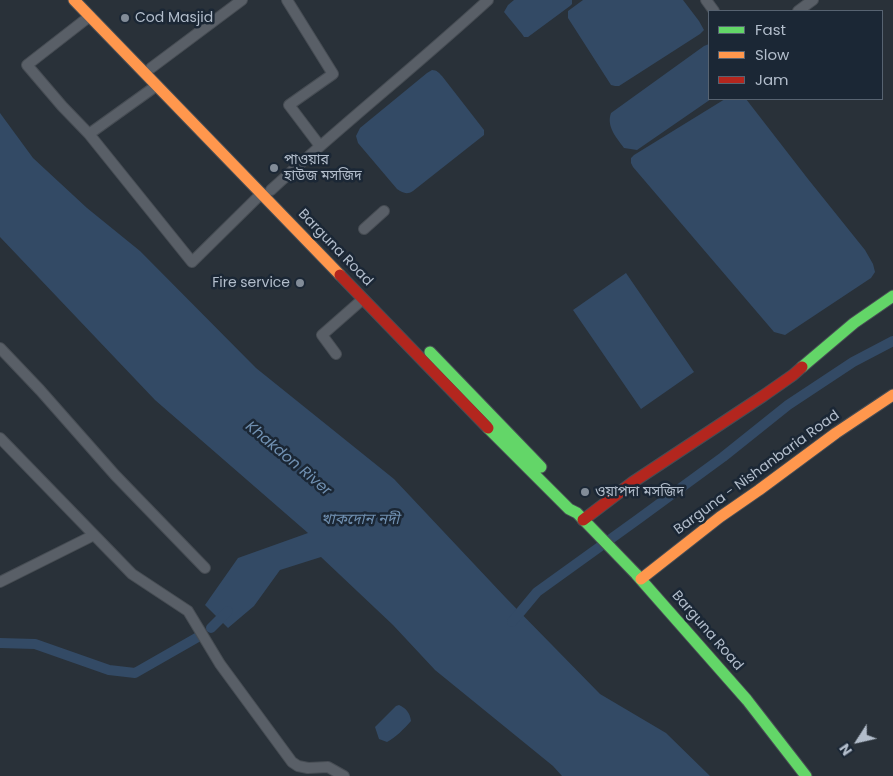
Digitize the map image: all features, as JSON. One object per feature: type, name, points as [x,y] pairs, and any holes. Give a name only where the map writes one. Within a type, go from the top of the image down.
[{"type":"main road","name":"Barguna Road","points":[[74,0],[156,86],[487,410],[556,483],[580,516]]},
{"type":"main road","name":"Barguna Road","points":[[86,0],[266,192],[363,299],[519,460],[569,509],[580,516],[638,576],[747,700],[806,776]]},
{"type":"main road","points":[[580,516],[729,420],[791,377],[846,329],[893,296]]},
{"type":"main road","name":"Barguna - Nishanbaria Road","points":[[638,576],[836,433],[893,395]]},
{"type":"street","points":[[151,68],[242,0]]},
{"type":"street","points":[[287,0],[334,74],[289,105],[320,146]]},
{"type":"street","points":[[90,16],[27,65],[89,134],[192,262],[266,192],[488,0]]},
{"type":"street","points":[[799,10],[813,0]]},
{"type":"street","points":[[89,134],[156,86]]},
{"type":"street","points":[[364,230],[384,211]]},
{"type":"street","points":[[336,354],[322,336],[363,299]]},
{"type":"street","points":[[0,348],[115,475],[205,568]]},
{"type":"street","points":[[0,438],[132,574],[188,611],[220,664],[292,762],[298,766],[308,768],[328,767],[344,776]]},
{"type":"street","points":[[0,582],[94,535]]},
{"type":"water","points":[[514,0],[572,0],[572,4],[528,37],[524,37],[504,12]]},
{"type":"water","points":[[583,0],[683,0],[704,30],[619,86],[615,86],[611,85],[568,18],[568,11]]},
{"type":"water","points":[[708,44],[708,100],[710,100],[637,150],[624,148],[611,128],[611,113]]},
{"type":"water","points":[[432,70],[437,71],[442,76],[484,130],[484,135],[413,191],[405,193],[397,189],[358,143],[356,136],[360,128]]},
{"type":"water","points":[[723,100],[747,100],[865,250],[875,272],[871,278],[785,335],[774,332],[633,167],[631,158]]},
{"type":"water","name":"খাকদোন নদী","points":[[0,113],[33,158],[87,208],[140,251],[256,368],[394,479],[600,694],[666,733],[710,776],[562,776],[553,766],[435,670],[393,625],[321,557],[280,570],[254,606],[228,628],[205,605],[238,558],[308,533],[155,400],[0,237]]},
{"type":"water","points":[[626,273],[694,372],[641,409],[573,310]]},
{"type":"water","points":[[399,705],[407,711],[411,721],[400,733],[387,742],[379,739],[375,727]]},
{"type":"waterway","points":[[512,622],[537,592],[723,457],[788,405],[853,362],[893,341]]},
{"type":"waterway","points":[[211,628],[228,611]]},
{"type":"waterway","points":[[0,643],[35,644],[109,670],[135,673],[198,637]]},
{"type":"traffic: fast","points":[[802,367],[854,323],[893,296]]},
{"type":"traffic: fast","points":[[430,352],[541,467]]},
{"type":"traffic: fast","points":[[488,428],[569,509],[577,513],[636,574],[747,700],[806,776]]},
{"type":"traffic: slow","points":[[74,0],[340,275]]},
{"type":"traffic: slow","points":[[641,579],[720,517],[836,433],[893,395]]},
{"type":"traffic: jam","points":[[340,275],[488,428]]},
{"type":"traffic: jam","points":[[583,520],[633,482],[763,396],[802,367]]},
{"type":"place","name":"Cod Masjid","points":[[125,18]]},
{"type":"place","name":"পাওয়ার হাউজ মসজিদ","points":[[274,168]]},
{"type":"place","name":"Fire service","points":[[300,283]]},
{"type":"place","name":"ওয়াপদা মসজিদ","points":[[585,492]]},
{"type":"water label","name":"Khakdon River","points":[[288,459]]}]
